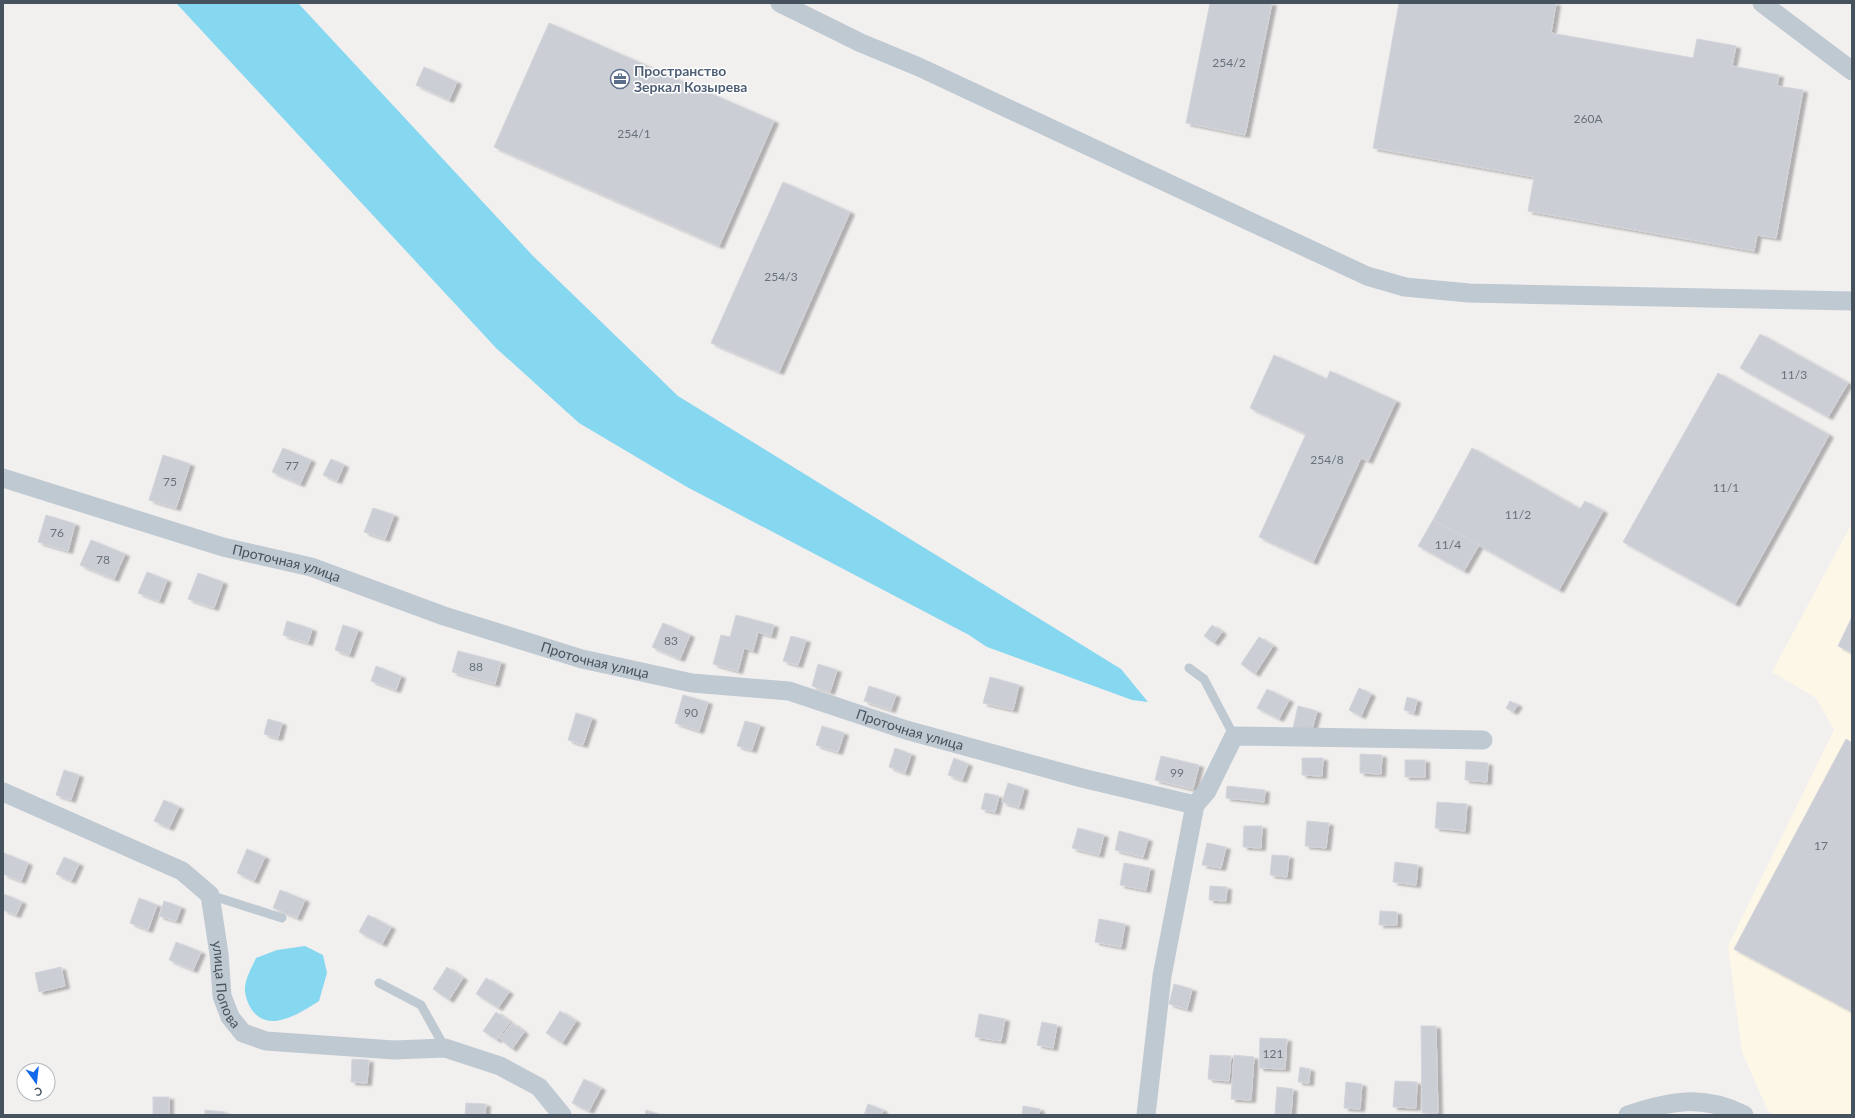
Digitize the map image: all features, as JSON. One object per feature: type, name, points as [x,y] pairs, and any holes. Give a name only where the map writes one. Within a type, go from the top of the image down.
[{"type":"street","points":[[780,3],[862,43],[919,67],[1367,276],[1405,287],[1469,292],[1547,295],[1852,300]]},
{"type":"street","points":[[1762,3],[1852,71]]},
{"type":"street","name":"Проточная улица","points":[[3,478],[223,547],[311,568],[444,616],[582,659],[692,682],[789,691],[906,730],[1082,778],[1196,805]]},
{"type":"street","points":[[1146,1115],[1162,976],[1196,805],[1207,791],[1234,736],[1483,740]]},
{"type":"street","points":[[3,792],[182,871],[210,895]]},
{"type":"street","name":"улица Попова","points":[[210,895],[219,954],[222,996],[230,1017],[243,1033],[266,1041],[394,1050],[445,1048],[500,1066],[539,1087],[562,1115]]},
{"type":"street","points":[[1628,1115],[1657,1105],[1698,1101],[1728,1106],[1744,1115]]},
{"type":"lane","points":[[1188,668],[1204,679],[1234,736]]},
{"type":"lane","points":[[210,895],[282,918]]},
{"type":"lane","points":[[379,983],[421,1005],[445,1048]]},
{"type":"shaded area","points":[[1852,523],[1852,1115],[1776,1115],[1768,1111],[1742,1052],[1728,946],[1834,730],[1816,698],[1772,672]]},
{"type":"water","points":[[176,3],[298,3],[533,256],[678,396],[1121,669],[1148,702],[1132,700],[987,647],[969,635],[687,487],[579,423],[496,348]]},
{"type":"water","points":[[305,946],[323,955],[327,973],[319,1001],[303,1011],[285,1019],[276,1021],[259,1017],[249,1005],[245,990],[248,976],[256,958],[277,950]]},
{"type":"building","points":[[1210,3],[1272,3],[1245,135],[1186,123]]},
{"type":"building","points":[[1399,3],[1556,3],[1551,33],[1693,58],[1697,39],[1736,46],[1732,66],[1779,75],[1777,86],[1803,90],[1776,238],[1757,235],[1754,251],[1528,211],[1534,177],[1373,148]]},
{"type":"building","points":[[549,23],[774,121],[719,246],[494,147]]},
{"type":"building","points":[[424,67],[457,82],[449,100],[416,85]]},
{"type":"building","points":[[783,182],[850,212],[779,372],[711,343]]},
{"type":"building","points":[[1760,334],[1848,383],[1828,417],[1740,368]]},
{"type":"building","points":[[1274,355],[1327,379],[1330,371],[1396,401],[1368,461],[1361,458],[1313,562],[1259,537],[1306,434],[1250,408]]},
{"type":"building","points":[[1718,373],[1829,435],[1735,604],[1623,542]]},
{"type":"building","points":[[283,448],[311,460],[300,484],[272,472]]},
{"type":"building","points":[[1472,448],[1580,509],[1585,501],[1603,511],[1559,590],[1433,520]]},
{"type":"building","points":[[163,455],[190,464],[176,508],[149,500]]},
{"type":"building","points":[[331,459],[344,465],[337,481],[323,475]]},
{"type":"building","points":[[373,508],[394,515],[385,539],[364,532]]},
{"type":"building","points":[[46,515],[75,524],[68,551],[38,542]]},
{"type":"building","points":[[1433,520],[1479,545],[1464,571],[1418,546]]},
{"type":"building","points":[[91,540],[125,554],[114,579],[80,565]]},
{"type":"building","points":[[147,572],[167,580],[159,601],[138,593]]},
{"type":"building","points":[[198,573],[223,582],[214,608],[188,599]]},
{"type":"building","points":[[736,615],[774,625],[771,636],[758,632],[753,651],[744,648],[738,671],[713,664],[721,635],[730,637]]},
{"type":"building","points":[[1852,617],[1852,653],[1838,646]]},
{"type":"building","points":[[287,621],[312,629],[308,643],[283,635]]},
{"type":"building","points":[[663,623],[690,635],[680,659],[652,647]]},
{"type":"building","points":[[343,625],[358,630],[349,655],[335,650]]},
{"type":"building","points":[[1212,625],[1222,632],[1214,643],[1204,636]]},
{"type":"building","points":[[791,636],[806,640],[798,665],[783,661]]},
{"type":"building","points":[[1259,637],[1273,646],[1255,674],[1241,664]]},
{"type":"building","points":[[458,651],[501,662],[495,684],[452,672]]},
{"type":"building","points":[[818,664],[837,670],[830,692],[812,686]]},
{"type":"building","points":[[376,666],[401,676],[396,690],[371,681]]},
{"type":"building","points":[[990,677],[1019,685],[1013,710],[983,703]]},
{"type":"building","points":[[869,686],[896,695],[891,710],[864,701]]},
{"type":"building","points":[[1359,688],[1371,694],[1361,716],[1349,710]]},
{"type":"building","points":[[1267,689],[1289,700],[1279,719],[1257,708]]},
{"type":"building","points":[[683,695],[708,702],[699,731],[675,723]]},
{"type":"building","points":[[1407,697],[1417,700],[1414,713],[1404,710]]},
{"type":"building","points":[[1510,701],[1518,705],[1513,712],[1506,708]]},
{"type":"building","points":[[1298,706],[1317,711],[1311,733],[1293,728]]},
{"type":"building","points":[[576,713],[592,718],[583,745],[568,740]]},
{"type":"building","points":[[268,719],[282,723],[278,738],[264,734]]},
{"type":"building","points":[[745,721],[760,725],[752,750],[737,746]]},
{"type":"building","points":[[822,726],[844,733],[838,752],[816,745]]},
{"type":"building","points":[[1846,739],[1852,743],[1852,1012],[1734,949]]},
{"type":"building","points":[[895,748],[911,754],[905,773],[889,767]]},
{"type":"building","points":[[1360,754],[1382,755],[1381,774],[1360,773]]},
{"type":"building","points":[[1161,756],[1199,765],[1193,789],[1155,780]]},
{"type":"building","points":[[954,758],[968,764],[962,780],[948,775]]},
{"type":"building","points":[[1302,758],[1323,758],[1322,776],[1302,775]]},
{"type":"building","points":[[1405,760],[1425,760],[1425,777],[1405,777]]},
{"type":"building","points":[[1466,761],[1488,763],[1487,782],[1465,780]]},
{"type":"building","points":[[64,770],[79,775],[71,800],[56,795]]},
{"type":"building","points":[[1008,783],[1024,788],[1019,807],[1002,802]]},
{"type":"building","points":[[1227,786],[1265,790],[1264,802],[1226,798]]},
{"type":"building","points":[[985,793],[999,796],[995,812],[981,809]]},
{"type":"building","points":[[164,800],[179,807],[169,828],[154,821]]},
{"type":"building","points":[[1437,802],[1467,804],[1465,831],[1435,828]]},
{"type":"building","points":[[1307,821],[1329,823],[1326,848],[1305,846]]},
{"type":"building","points":[[1244,826],[1262,826],[1261,848],[1243,847]]},
{"type":"building","points":[[1078,828],[1104,835],[1099,855],[1072,848]]},
{"type":"building","points":[[1119,831],[1148,839],[1143,857],[1115,850]]},
{"type":"building","points":[[1207,843],[1226,847],[1221,868],[1202,865]]},
{"type":"building","points":[[247,849],[265,857],[254,881],[237,873]]},
{"type":"building","points":[[4,853],[28,863],[21,881],[3,874]]},
{"type":"building","points":[[1272,855],[1289,856],[1287,877],[1270,875]]},
{"type":"building","points":[[64,857],[79,864],[71,881],[56,874]]},
{"type":"building","points":[[1395,862],[1418,865],[1416,885],[1393,882]]},
{"type":"building","points":[[1124,863],[1150,868],[1146,890],[1120,885]]},
{"type":"building","points":[[1210,886],[1227,887],[1226,901],[1209,900]]},
{"type":"building","points":[[280,890],[305,900],[297,918],[273,908]]},
{"type":"building","points":[[4,894],[22,902],[16,915],[3,910]]},
{"type":"building","points":[[139,898],[157,905],[148,930],[130,923]]},
{"type":"building","points":[[164,901],[181,907],[176,921],[159,916]]},
{"type":"building","points":[[1380,911],[1397,912],[1397,925],[1379,925]]},
{"type":"building","points":[[368,915],[391,927],[382,944],[359,932]]},
{"type":"building","points":[[1099,919],[1125,924],[1121,947],[1095,942]]},
{"type":"building","points":[[176,942],[201,952],[193,970],[169,960]]},
{"type":"building","points":[[61,967],[65,986],[39,992],[35,973]]},
{"type":"building","points":[[447,967],[463,978],[449,1000],[433,989]]},
{"type":"building","points":[[486,978],[509,992],[498,1008],[476,994]]},
{"type":"building","points":[[1174,984],[1192,989],[1187,1009],[1169,1004]]},
{"type":"building","points":[[560,1011],[576,1021],[562,1043],[546,1033]]},
{"type":"building","points":[[496,1012],[510,1022],[497,1040],[483,1031]]},
{"type":"building","points":[[979,1014],[1005,1019],[1001,1041],[975,1037]]},
{"type":"building","points":[[1042,1022],[1057,1025],[1053,1048],[1037,1045]]},
{"type":"building","points":[[512,1023],[524,1032],[512,1049],[500,1039]]},
{"type":"building","points":[[1421,1026],[1436,1026],[1438,1113],[1422,1113]]},
{"type":"building","points":[[1260,1038],[1287,1039],[1285,1069],[1259,1068]]},
{"type":"building","points":[[1210,1055],[1231,1056],[1229,1081],[1208,1079]]},
{"type":"building","points":[[1234,1055],[1254,1057],[1251,1100],[1231,1099]]},
{"type":"building","points":[[352,1059],[369,1060],[367,1083],[351,1082]]},
{"type":"building","points":[[1300,1067],[1310,1069],[1309,1083],[1298,1082]]},
{"type":"building","points":[[584,1079],[601,1088],[589,1111],[572,1103]]},
{"type":"building","points":[[1395,1081],[1417,1082],[1416,1108],[1393,1107]]},
{"type":"building","points":[[1346,1082],[1362,1084],[1360,1109],[1344,1108]]},
{"type":"building","points":[[1277,1087],[1293,1089],[1291,1115],[1275,1114]]},
{"type":"building","points":[[153,1097],[169,1097],[169,1115],[153,1115]]},
{"type":"building","points":[[466,1103],[486,1104],[485,1115],[465,1115]]},
{"type":"building","points":[[868,1104],[883,1110],[882,1115],[864,1115]]},
{"type":"building","points":[[1023,1106],[1040,1109],[1039,1115],[1022,1115]]},
{"type":"building","points":[[205,1110],[225,1112],[224,1115],[205,1115]]},
{"type":"building","points":[[646,1110],[661,1115],[645,1115]]},
{"type":"place","name":"Пространство Зеркал Козырева","points":[[620,79]]}]
